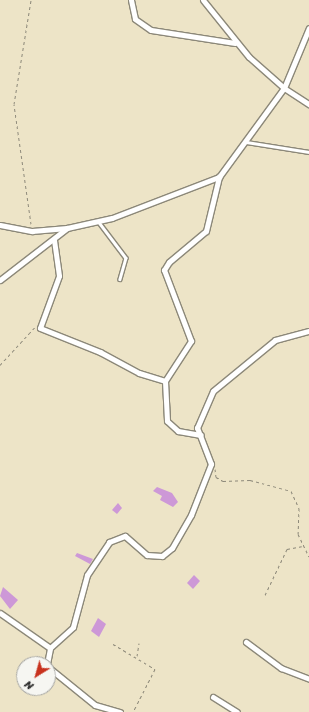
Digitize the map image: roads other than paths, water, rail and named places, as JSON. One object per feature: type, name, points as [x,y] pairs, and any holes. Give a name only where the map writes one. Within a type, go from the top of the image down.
[{"type":"street","points":[[131,0],[135,19],[151,30],[235,42]]},
{"type":"street","points":[[203,0],[235,42],[284,88],[309,104]]},
{"type":"street","points":[[201,435],[178,431],[167,421],[165,381],[191,341],[164,270],[168,262],[206,231],[219,177],[284,88],[309,28]]},
{"type":"street","points":[[0,225],[32,231],[67,228],[98,220],[219,177]]},
{"type":"street","points":[[0,280],[54,240],[67,228]]},
{"type":"street","points":[[54,240],[59,276],[55,292],[38,324],[46,332],[165,381]]},
{"type":"street","points":[[48,656],[50,648],[73,627],[88,575],[109,542],[122,535],[147,555],[169,552],[190,515],[211,464],[197,428],[201,412],[223,380],[275,340],[309,331]]},
{"type":"street","points":[[0,613],[50,648]]},
{"type":"street","points":[[246,642],[281,668],[309,679]]},
{"type":"street","points":[[56,673],[95,705],[120,712]]},
{"type":"street","points":[[213,697],[237,712]]},
{"type":"lane","points":[[246,142],[309,152]]},
{"type":"lane","points":[[98,220],[126,258],[120,280]]}]
